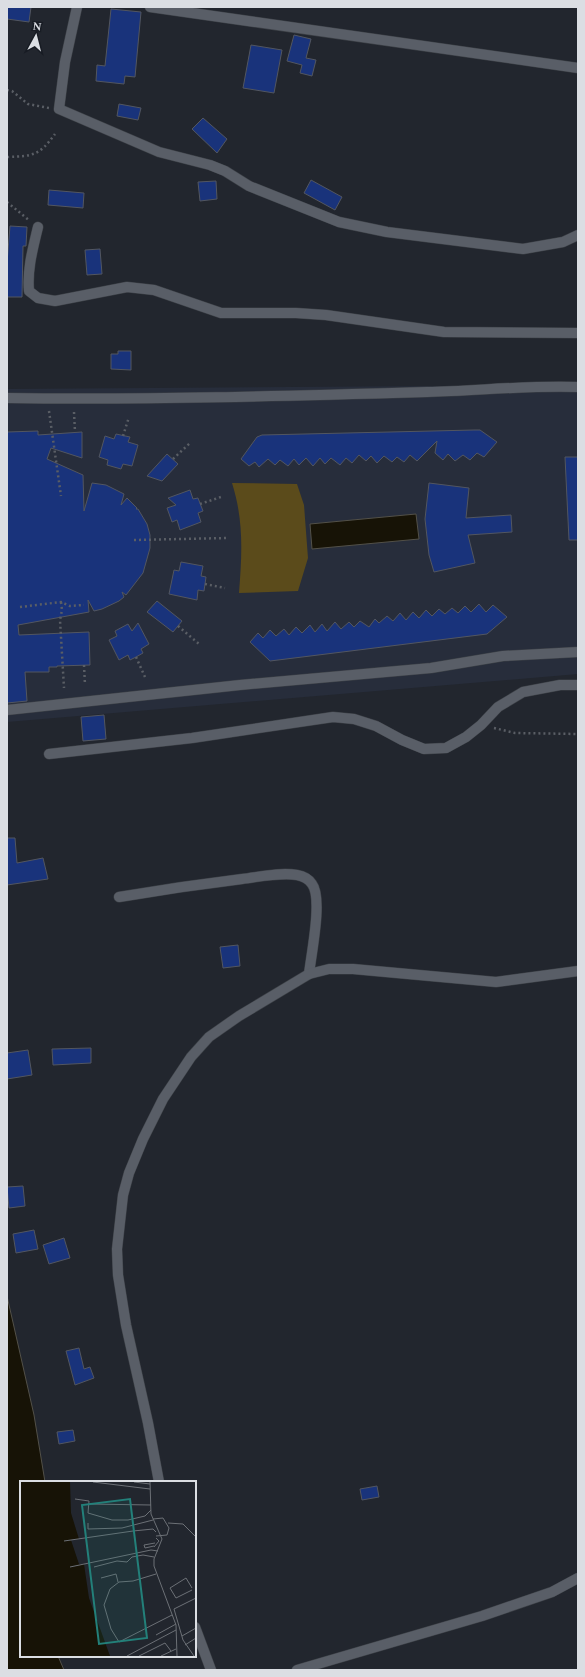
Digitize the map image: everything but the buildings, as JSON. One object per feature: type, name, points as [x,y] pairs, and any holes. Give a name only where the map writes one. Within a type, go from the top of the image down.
[{"type":"street","points":[[77,7],[65,62],[59,109],[159,152],[210,165],[225,171],[249,186],[339,222],[387,232],[524,249],[563,242],[578,235]]},
{"type":"street","points":[[150,7],[578,68]]},
{"type":"street","points":[[38,227],[31,255],[28,277],[29,291],[38,298],[55,301],[127,287],[154,290],[220,313],[296,313],[326,315],[444,332],[578,333]]},
{"type":"street","points":[[7,398],[102,400],[450,392],[578,387]]},
{"type":"street","points":[[7,710],[240,685],[431,668],[503,656],[578,652]]},
{"type":"street","points":[[49,754],[192,738],[333,717],[354,719],[376,726],[402,740],[424,749],[446,748],[466,737],[482,725],[498,707],[523,692],[560,686],[578,685]]},
{"type":"street","points":[[119,897],[166,889],[273,875],[296,875],[307,878],[313,884],[317,894],[317,911],[309,974]]},
{"type":"street","points":[[160,1481],[126,1325],[118,1275],[117,1249],[119,1224],[123,1195],[129,1173],[143,1139],[164,1099],[195,1052],[209,1037],[238,1016],[309,974],[329,969],[353,969],[496,982],[578,971]]},
{"type":"street","points":[[297,1670],[482,1616],[552,1592],[578,1578]]},
{"type":"street","points":[[196,1630],[211,1670]]},
{"type":"path","points":[[7,90],[12,91],[28,104],[37,107],[59,109]]},
{"type":"path","points":[[7,157],[31,156],[46,146],[55,134]]},
{"type":"path","points":[[7,202],[38,227]]},
{"type":"path","points":[[49,411],[61,496]]},
{"type":"path","points":[[74,412],[75,432]]},
{"type":"path","points":[[123,436],[129,417]]},
{"type":"path","points":[[173,459],[190,443]]},
{"type":"path","points":[[200,504],[221,497]]},
{"type":"path","points":[[134,540],[228,538]]},
{"type":"path","points":[[205,584],[226,588]]},
{"type":"path","points":[[20,607],[61,602],[70,606],[84,605]]},
{"type":"path","points":[[61,602],[62,610],[60,620],[64,688]]},
{"type":"path","points":[[178,626],[199,644]]},
{"type":"path","points":[[136,657],[145,677]]},
{"type":"path","points":[[84,665],[85,685]]},
{"type":"path","points":[[482,725],[515,733],[578,734]]},
{"type":"shaded area","points":[[578,385],[578,674],[7,722],[7,389]]},
{"type":"shaded area","points":[[232,483],[297,484],[304,505],[308,558],[298,591],[239,593],[241,538],[239,511]]},
{"type":"shaded area","points":[[416,514],[419,539],[312,549],[310,524]]},
{"type":"shaded area","points":[[7,1296],[34,1415],[45,1481],[20,1481],[20,1657],[58,1657],[64,1670],[7,1670]]}]
